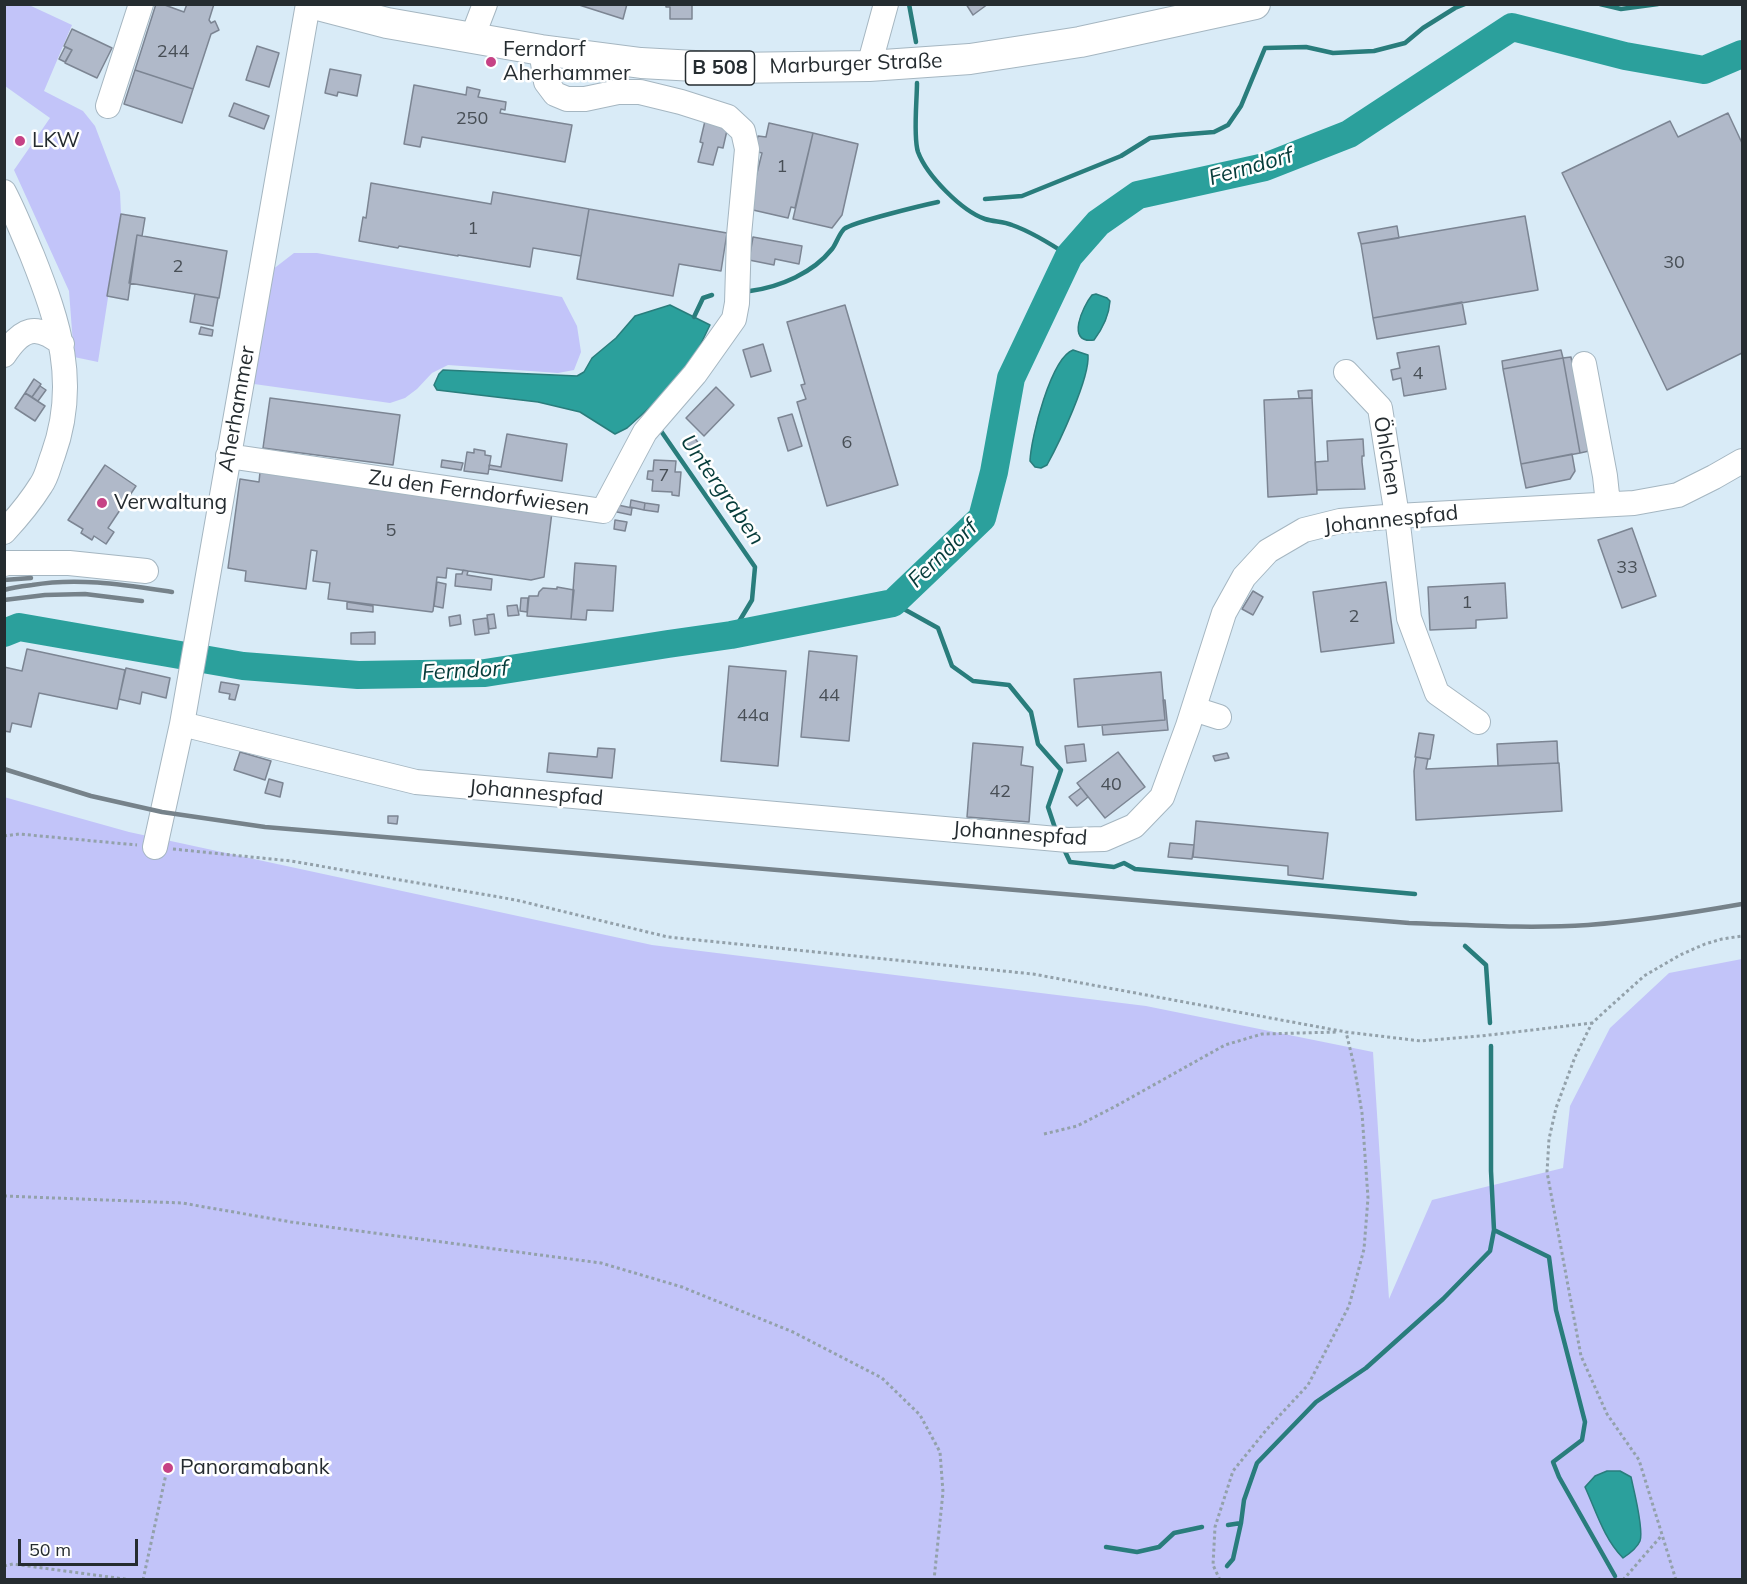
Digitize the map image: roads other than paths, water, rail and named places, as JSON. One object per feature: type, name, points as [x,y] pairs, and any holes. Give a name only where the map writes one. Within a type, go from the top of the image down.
[{"type":"main road","name":"Marburger Straße","points":[[314,4],[387,23],[541,50],[641,63],[731,68],[869,66],[970,58],[1080,42],[1171,14],[1255,4]]},
{"type":"street","points":[[108,106],[141,4]]},
{"type":"street","name":"Aherhammer","points":[[154,847],[182,724],[308,4]]},
{"type":"street","points":[[472,38],[485,4]]},
{"type":"street","points":[[869,66],[886,4]]},
{"type":"street","name":"Zu den Ferndorfwiesen","points":[[228,456],[603,511],[645,432],[695,374],[734,319],[747,149],[743,131],[728,117],[681,102],[640,92],[618,92],[585,99],[567,99],[555,94],[546,82],[541,50]]},
{"type":"street","points":[[4,192],[44,285],[62,344],[66,383],[56,447],[42,484],[4,532]]},
{"type":"street","points":[[4,355],[20,334],[36,330],[51,335],[62,344]]},
{"type":"street","points":[[1584,364],[1608,504]]},
{"type":"street","name":"Öhlchen","points":[[1346,372],[1380,408],[1397,516],[1409,618],[1437,693],[1478,722]]},
{"type":"street","name":"Johannespfad","points":[[182,724],[416,782],[1058,839],[1104,839],[1134,826],[1162,797],[1194,709],[1224,613],[1244,577],[1268,551],[1304,530],[1340,521],[1634,503],[1678,495],[1743,461]]},
{"type":"street","points":[[5,563],[69,563],[146,571]]},
{"type":"street","points":[[1194,709],[1220,717]]},
{"type":"waterway","points":[[909,4],[916,42]]},
{"type":"waterway","points":[[985,199],[1022,196],[1121,156],[1150,138],[1214,132],[1228,125],[1241,106],[1265,48],[1306,47],[1333,53],[1374,51],[1405,43],[1423,28],[1465,4]]},
{"type":"waterway","points":[[1600,4],[1621,9],[1658,4]]},
{"type":"waterway","name":"Ferndorf","points":[[4,633],[19,627],[243,666],[358,675],[485,673],[731,635],[893,603],[982,518],[994,472],[1011,378],[1069,256],[1098,223],[1138,195],[1265,167],[1349,134],[1512,27],[1625,56],[1704,70],[1742,54]]},
{"type":"waterway","points":[[917,83],[915,128],[918,152],[937,182],[956,201],[976,215],[1019,228],[1069,256]]},
{"type":"waterway","points":[[750,291],[773,286],[806,272],[824,258],[842,231],[850,226],[938,202]]},
{"type":"waterway","points":[[694,317],[703,298],[712,295]]},
{"type":"waterway","name":"Untergraben","points":[[661,431],[755,567],[752,600],[731,635]]},
{"type":"waterway","points":[[893,603],[938,628],[952,666],[973,681],[1009,685],[1031,712],[1038,744],[1061,770],[1048,807],[1056,831]]},
{"type":"waterway","points":[[1063,847],[1070,862],[1114,867],[1124,863],[1135,869],[1415,894]]},
{"type":"waterway","points":[[1465,946],[1486,965],[1490,1023]]},
{"type":"waterway","points":[[1491,1046],[1491,1171],[1494,1230],[1549,1257],[1556,1310],[1585,1422],[1582,1440],[1553,1462],[1559,1477],[1615,1576]]},
{"type":"waterway","points":[[1227,1566],[1233,1559],[1244,1500],[1257,1463],[1316,1402],[1366,1368],[1443,1299],[1490,1251],[1494,1230]]},
{"type":"waterway","points":[[1228,1525],[1241,1523]]},
{"type":"waterway","points":[[1106,1547],[1137,1552],[1159,1547],[1174,1533],[1202,1527]]},
{"type":"railway","points":[[4,580],[31,578]]},
{"type":"railway","points":[[4,590],[50,583],[85,582],[172,592]]},
{"type":"railway","points":[[4,600],[45,595],[85,594],[142,601]]},
{"type":"railway","points":[[4,769],[91,796],[162,812],[265,827],[1409,923],[1521,927],[1588,925],[1742,904]]},
{"type":"place","name":"Ferndorf Aherhammer","points":[[491,62]]},
{"type":"place","name":"LKW","points":[[20,141]]},
{"type":"place","name":"Verwaltung","points":[[102,503]]},
{"type":"place","name":"Panoramabank","points":[[168,1468]]}]
